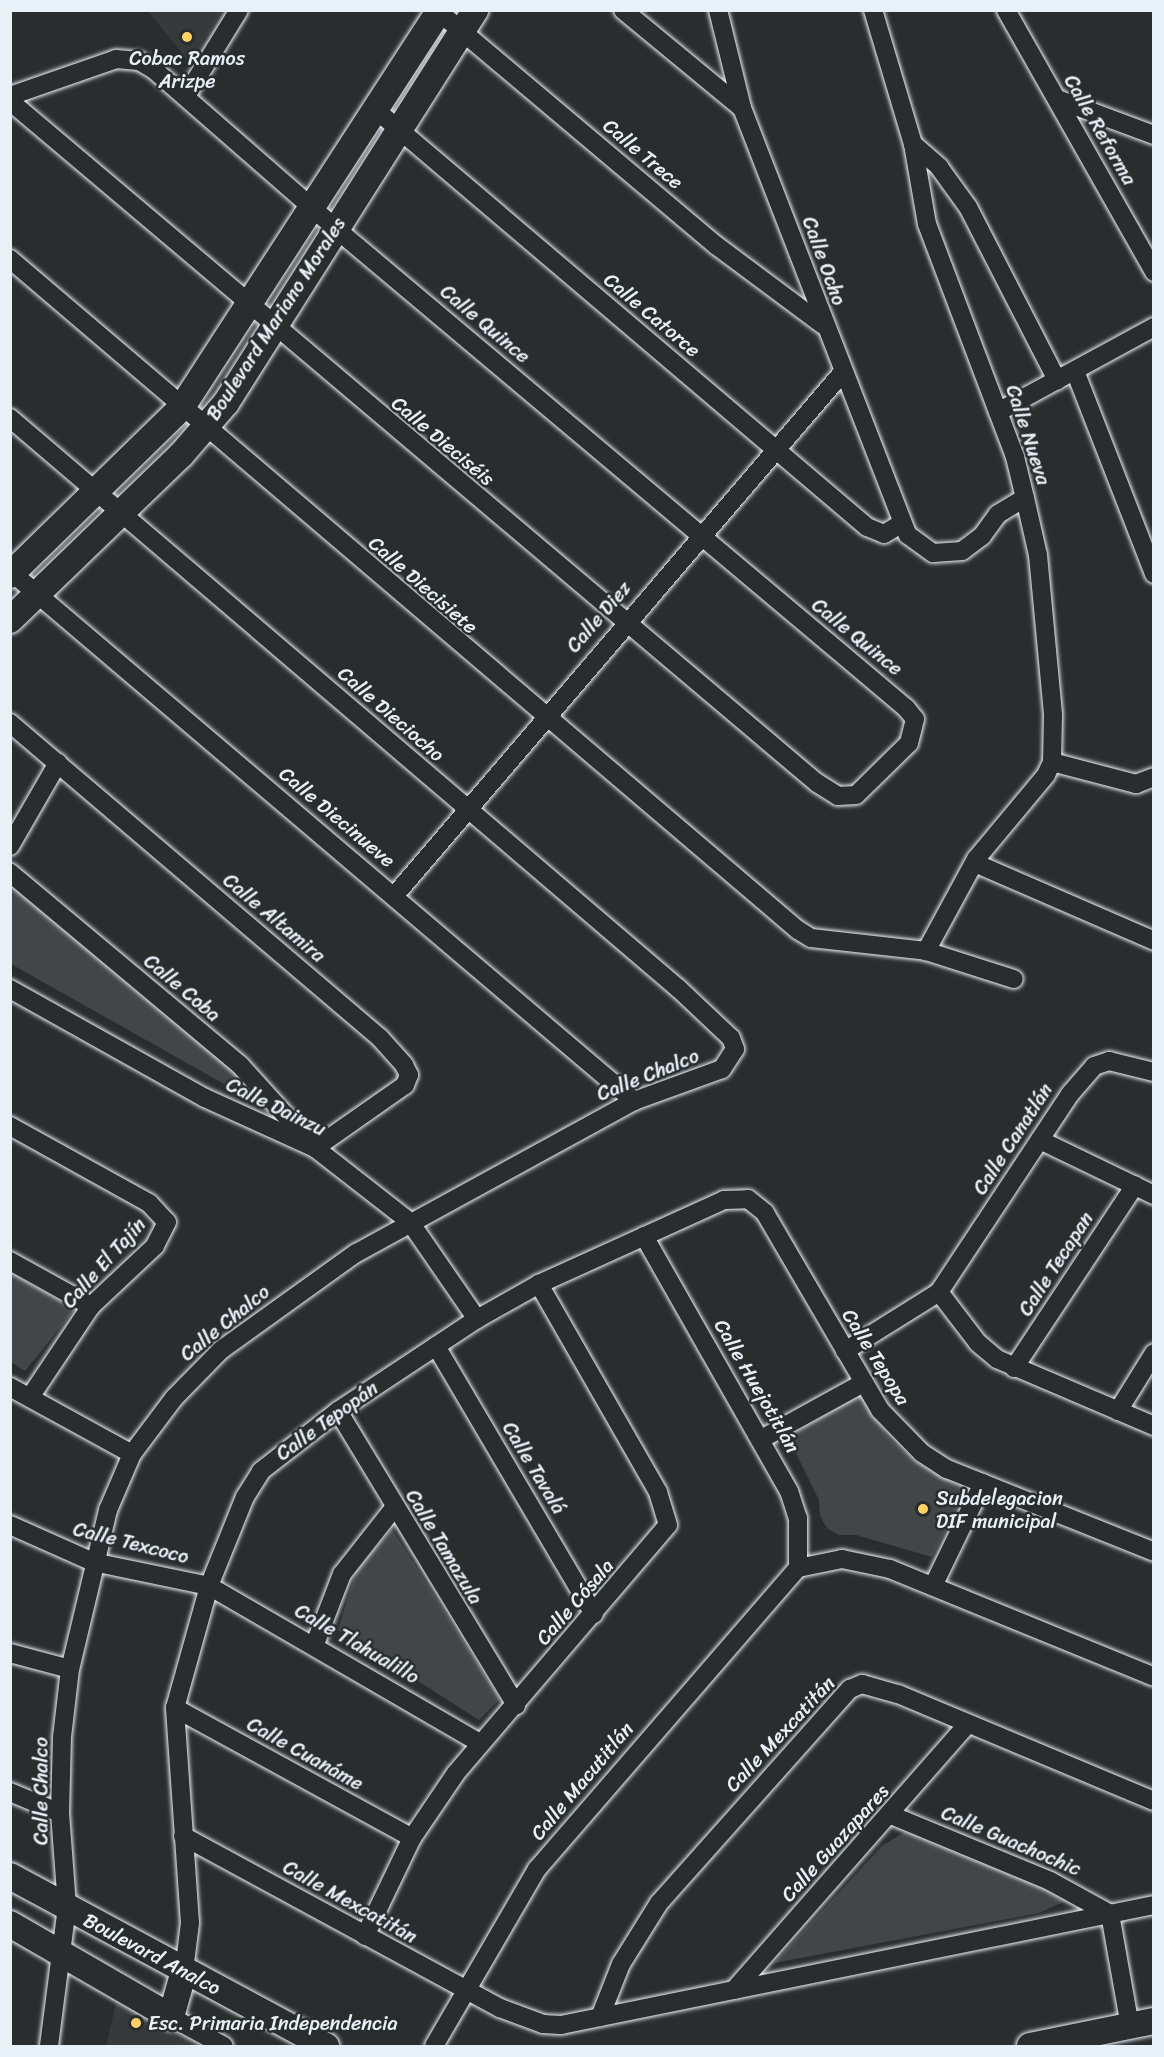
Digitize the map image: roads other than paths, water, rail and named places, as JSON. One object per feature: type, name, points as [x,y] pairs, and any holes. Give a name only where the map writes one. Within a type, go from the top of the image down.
[{"type":"street","points":[[186,96],[239,10]]},
{"type":"street","points":[[623,10],[742,108]]},
{"type":"street","name":"Calle Ocho","points":[[718,10],[742,108],[823,325],[902,523],[922,549],[952,554],[970,547],[998,514],[1025,498]]},
{"type":"street","name":"Calle Nueva","points":[[873,10],[913,144],[927,224],[998,412],[1025,498],[1045,615],[1052,762],[1037,792],[975,863],[926,951]]},
{"type":"street","name":"Calle Reforma","points":[[1006,10],[1154,272]]},
{"type":"street","name":"Calle Trece","points":[[439,11],[469,21],[717,246],[823,325]]},
{"type":"street","name":"Boulevard Mariano Morales","points":[[11,573],[98,493],[182,407],[250,307],[311,207],[439,11]]},
{"type":"street","name":"Boulevard Mariano Morales","points":[[10,620],[206,428],[275,327],[398,127],[469,21]]},
{"type":"street","name":"Calle Quince","points":[[10,96],[127,59],[153,69],[186,96],[335,228],[906,708],[915,719],[909,743],[856,795]]},
{"type":"street","points":[[1057,99],[1154,135]]},
{"type":"street","name":"Calle Dieciséis","points":[[10,101],[250,307],[817,783],[838,796],[856,795]]},
{"type":"street","name":"Calle Catorce","points":[[376,110],[873,532],[890,534],[902,523]]},
{"type":"street","points":[[913,144],[939,167],[968,207],[1057,380]]},
{"type":"street","name":"Calle Diecisiete","points":[[10,259],[543,717],[811,938],[926,951]]},
{"type":"street","points":[[998,412],[1154,327]]},
{"type":"street","points":[[1075,370],[1154,574]]},
{"type":"street","name":"Calle Diez","points":[[395,895],[699,534],[843,372]]},
{"type":"street","name":"Calle Dieciocho","points":[[10,418],[710,1017],[731,1038],[735,1049]]},
{"type":"street","name":"Calle Diecinueve","points":[[11,573],[395,895],[634,1101]]},
{"type":"street","name":"Calle Altamira","points":[[10,723],[380,1038],[404,1065],[409,1075],[396,1094],[315,1148]]},
{"type":"street","points":[[1052,762],[1136,784],[1154,777]]},
{"type":"street","points":[[10,846],[58,763]]},
{"type":"street","points":[[975,863],[1154,942]]},
{"type":"street","name":"Calle Coba","points":[[10,873],[240,1065],[315,1148]]},
{"type":"street","points":[[926,951],[1014,979]]},
{"type":"street","name":"Calle Dainzu","points":[[10,989],[205,1098],[315,1148],[410,1221],[477,1319]]},
{"type":"street","name":"Calle Chalco","points":[[49,2046],[64,1953],[67,1907],[60,1814],[62,1737],[70,1669],[93,1562],[108,1510],[132,1454],[174,1398],[221,1350],[356,1253],[410,1221],[634,1101],[722,1069],[735,1049]]},
{"type":"street","name":"Calle Canatlán","points":[[845,1351],[939,1292],[1040,1140],[1094,1066],[1109,1061],[1154,1072]]},
{"type":"street","name":"Calle El Tajín","points":[[10,1126],[149,1203],[167,1222],[155,1246],[91,1306],[30,1397]]},
{"type":"street","points":[[1040,1140],[1154,1195]]},
{"type":"street","name":"Calle Tecapan","points":[[1014,1368],[1135,1185]]},
{"type":"street","name":"Calle Tepopán","points":[[171,2017],[184,1971],[190,1923],[176,1708],[209,1586],[245,1497],[261,1471],[338,1411],[477,1319],[539,1284],[736,1197],[757,1204],[765,1214]]},
{"type":"street","name":"Calle Tepopa","points":[[765,1214],[863,1383],[893,1426],[922,1454],[983,1483],[1154,1552]]},
{"type":"street","name":"Calle Huejotitlán","points":[[644,1236],[763,1438],[798,1518],[798,1568]]},
{"type":"street","points":[[10,1261],[91,1306]]},
{"type":"street","name":"Calle Cósala","points":[[365,1936],[412,1839],[480,1743],[516,1705],[668,1525],[658,1492],[539,1284]]},
{"type":"street","points":[[939,1292],[978,1343],[1014,1368],[1154,1426]]},
{"type":"street","name":"Calle Tavalá","points":[[436,1346],[594,1614]]},
{"type":"street","points":[[1118,1411],[1154,1353]]},
{"type":"street","points":[[763,1438],[863,1383]]},
{"type":"street","points":[[10,1387],[132,1454]]},
{"type":"street","name":"Calle Tamazula","points":[[338,1411],[394,1508],[516,1705]]},
{"type":"street","points":[[934,1584],[983,1483]]},
{"type":"street","points":[[315,1644],[342,1574],[394,1508]]},
{"type":"street","name":"Calle Texcoco","points":[[10,1525],[93,1562],[209,1586]]},
{"type":"street","points":[[798,1568],[821,1561],[860,1560],[934,1584],[1154,1677]]},
{"type":"street","name":"Calle Macutitlán","points":[[434,2046],[537,1869],[798,1568]]},
{"type":"street","name":"Calle Tlahualillo","points":[[209,1586],[315,1644],[480,1743]]},
{"type":"street","points":[[10,1653],[70,1669]]},
{"type":"street","name":"Calle Mexcatitán","points":[[600,2017],[621,1964],[659,1903],[850,1689],[862,1684],[878,1687],[1154,1801]]},
{"type":"street","name":"Calle Cuanáme","points":[[176,1708],[412,1839]]},
{"type":"street","name":"Calle Guazapares","points":[[734,1990],[891,1815],[968,1724]]},
{"type":"street","points":[[10,1792],[60,1814]]},
{"type":"street","name":"Calle Guachochic","points":[[891,1815],[1058,1885],[1110,1914]]},
{"type":"street","name":"Calle Mexcatitán","points":[[183,1836],[468,1991],[543,2024],[600,2017],[1154,1905]]},
{"type":"street","name":"Boulevard Analco","points":[[10,1876],[326,2046]]},
{"type":"street","points":[[1030,2046],[1142,2023],[1110,1914]]},
{"type":"street","name":"Boulevard Analco","points":[[10,1924],[64,1953],[171,2017]]},
{"type":"street","points":[[171,2017],[224,2046]]},
{"type":"place","name":"Cobac Ramos Arizpe","points":[[187,37]]},
{"type":"place","name":"Subdelegacion DIF municipal","points":[[923,1509]]},
{"type":"place","name":"Esc. Primaria Independencia","points":[[136,2023]]}]
